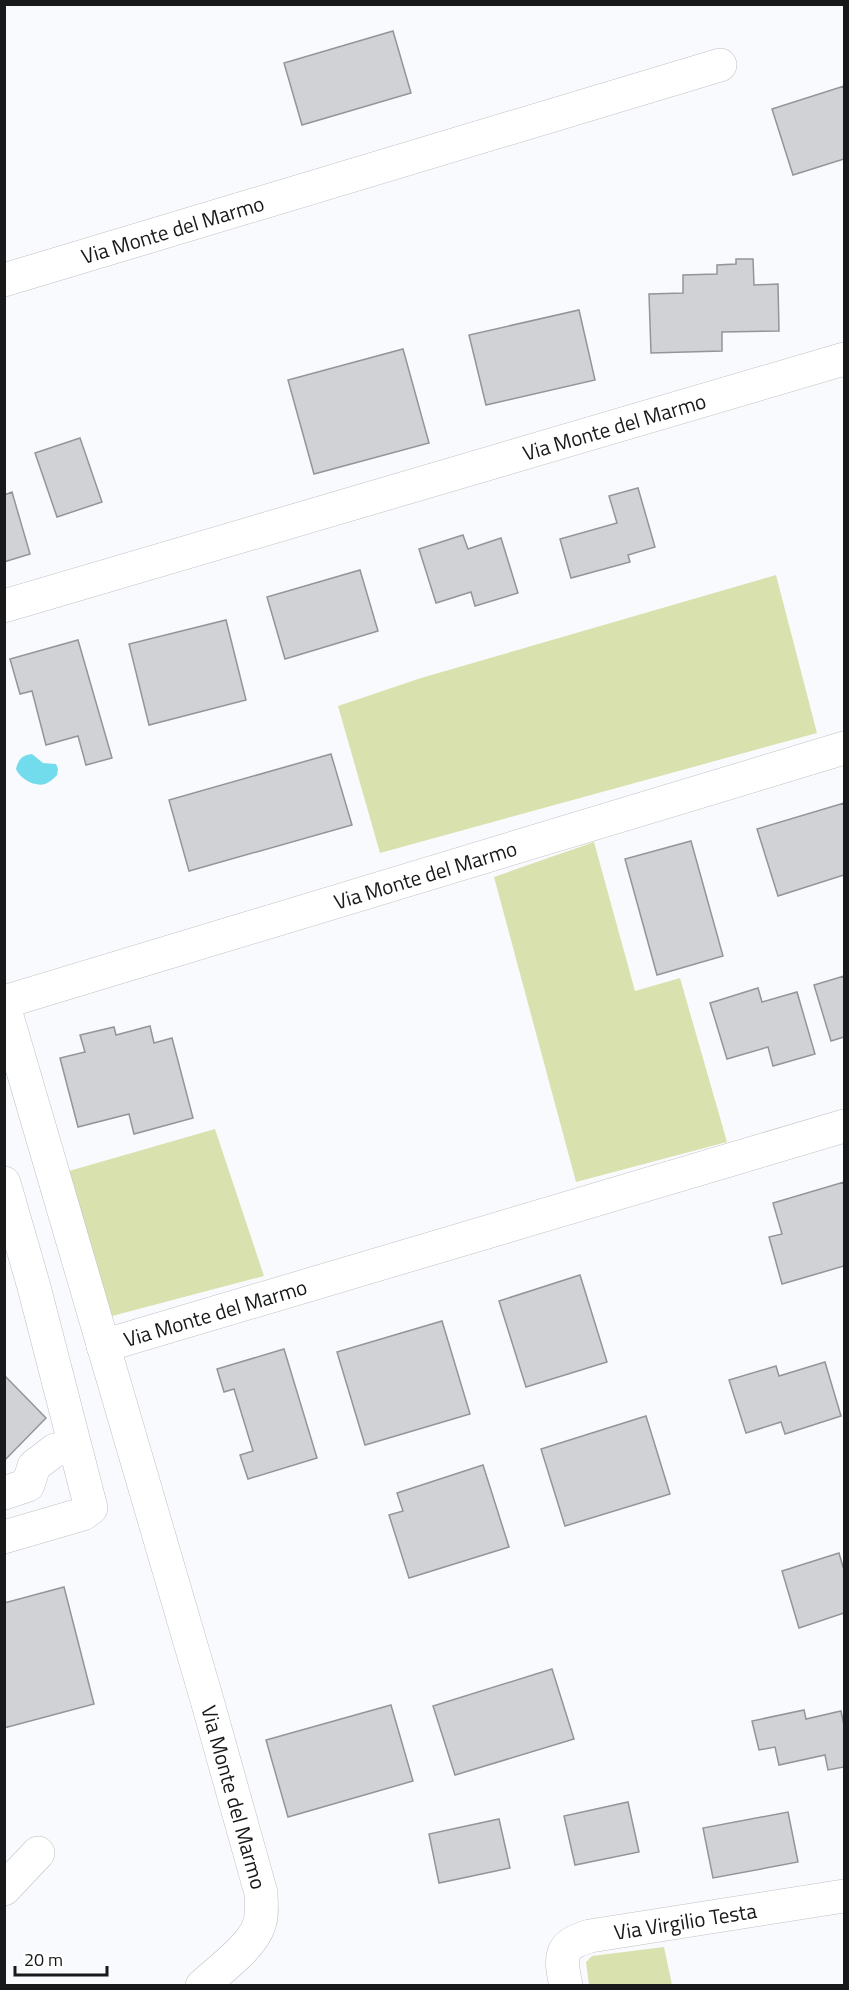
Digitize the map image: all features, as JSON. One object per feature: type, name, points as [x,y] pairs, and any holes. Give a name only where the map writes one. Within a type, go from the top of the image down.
[{"type":"street","name":"Via Monte del Marmo","points":[[4,280],[720,65]]},
{"type":"street","name":"Via Monte del Marmo","points":[[4,606],[844,359]]},
{"type":"street","name":"Via Monte del Marmo","points":[[4,1002],[844,748]]},
{"type":"street","name":"Via Monte del Marmo","points":[[4,1006],[261,1893],[262,1915],[253,1937],[202,1986]]},
{"type":"street","name":"Via Monte del Marmo","points":[[103,1346],[844,1126]]},
{"type":"street","points":[[4,1183],[92,1508],[83,1514],[4,1538]]},
{"type":"street","points":[[4,1493],[28,1485],[34,1466],[55,1450],[74,1447]]},
{"type":"street","points":[[4,1889],[38,1853]]},
{"type":"street","name":"Via Virgilio Testa","points":[[566,1986],[562,1958],[564,1950],[578,1940],[590,1936],[844,1896]]},
{"type":"green space","points":[[776,575],[817,733],[380,853],[338,706],[421,678]]},
{"type":"green space","points":[[594,842],[635,991],[680,978],[727,1142],[576,1182],[494,877]]},
{"type":"green space","points":[[215,1129],[264,1276],[112,1316],[69,1171]]},
{"type":"green space","points":[[664,1947],[672,1985],[589,1985],[586,1962],[592,1956]]},
{"type":"water","points":[[32,754],[43,763],[56,764],[57,775],[52,780],[41,785],[21,776],[16,769],[18,763],[21,758]]},
{"type":"building","points":[[393,31],[411,93],[302,125],[284,63]]},
{"type":"building","points":[[844,86],[844,159],[793,175],[772,109]]},
{"type":"building","points":[[736,259],[753,259],[754,285],[778,284],[779,331],[722,332],[722,351],[651,353],[649,294],[683,293],[683,275],[717,274],[717,265],[736,264]]},
{"type":"building","points":[[579,310],[595,380],[486,405],[469,335]]},
{"type":"building","points":[[403,349],[429,443],[314,474],[288,380]]},
{"type":"building","points":[[80,438],[102,502],[57,517],[35,453]]},
{"type":"building","points":[[638,488],[655,547],[628,555],[630,562],[571,578],[560,539],[617,523],[609,496]]},
{"type":"building","points":[[12,492],[30,554],[4,562],[4,495]]},
{"type":"building","points":[[463,535],[468,549],[501,538],[518,593],[475,606],[471,592],[436,603],[419,549]]},
{"type":"building","points":[[360,570],[378,631],[285,659],[267,597]]},
{"type":"building","points":[[226,620],[246,700],[149,725],[129,644]]},
{"type":"building","points":[[78,640],[112,758],[86,765],[78,736],[46,745],[32,691],[20,694],[10,659]]},
{"type":"building","points":[[331,754],[352,825],[189,871],[169,800]]},
{"type":"building","points":[[844,803],[844,875],[778,896],[757,829]]},
{"type":"building","points":[[691,841],[723,956],[657,975],[625,859]]},
{"type":"building","points":[[844,976],[844,1037],[831,1041],[814,985]]},
{"type":"building","points":[[758,988],[762,1002],[797,992],[815,1054],[773,1066],[768,1047],[727,1059],[710,1003]]},
{"type":"building","points":[[150,1026],[154,1043],[172,1038],[193,1118],[134,1134],[129,1114],[78,1127],[60,1058],[85,1052],[80,1035],[114,1027],[116,1035]]},
{"type":"building","points":[[844,1182],[844,1266],[782,1284],[769,1237],[782,1234],[773,1203]]},
{"type":"building","points":[[580,1275],[607,1362],[526,1387],[499,1301]]},
{"type":"building","points":[[442,1321],[470,1414],[365,1445],[337,1352]]},
{"type":"building","points":[[284,1349],[317,1458],[248,1479],[240,1455],[253,1451],[234,1389],[224,1392],[217,1369]]},
{"type":"building","points":[[825,1362],[841,1416],[785,1434],[781,1422],[746,1433],[729,1380],[776,1366],[779,1376]]},
{"type":"building","points":[[4,1375],[46,1418],[4,1461]]},
{"type":"building","points":[[646,1416],[670,1494],[565,1526],[541,1449]]},
{"type":"building","points":[[483,1465],[509,1547],[409,1578],[389,1515],[403,1511],[397,1493]]},
{"type":"building","points":[[839,1553],[844,1570],[844,1613],[799,1628],[782,1571]]},
{"type":"building","points":[[64,1587],[94,1704],[4,1728],[4,1603]]},
{"type":"building","points":[[552,1669],[574,1739],[455,1775],[433,1706]]},
{"type":"building","points":[[391,1705],[413,1781],[288,1817],[266,1740]]},
{"type":"building","points":[[804,1710],[806,1719],[841,1711],[844,1725],[844,1767],[828,1770],[825,1755],[779,1765],[775,1747],[759,1750],[752,1721]]},
{"type":"building","points":[[628,1802],[639,1852],[575,1865],[564,1816]]},
{"type":"building","points":[[788,1812],[798,1862],[713,1878],[703,1828]]},
{"type":"building","points":[[499,1819],[510,1868],[439,1883],[429,1834]]}]
